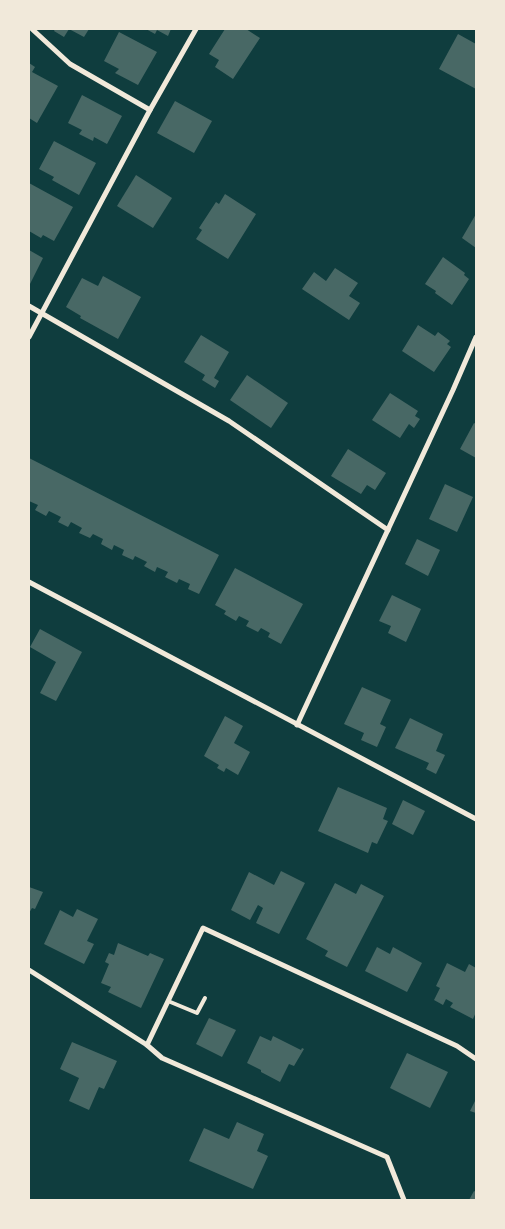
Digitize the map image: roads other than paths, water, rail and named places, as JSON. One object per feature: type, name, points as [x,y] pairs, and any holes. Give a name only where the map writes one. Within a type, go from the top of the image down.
[{"type":"street","points":[[32,29],[70,64],[150,110]]},
{"type":"street","points":[[29,337],[150,110],[196,29]]},
{"type":"street","points":[[29,306],[229,421],[388,530]]},
{"type":"street","points":[[297,725],[476,337]]},
{"type":"street","points":[[29,582],[476,819]]},
{"type":"street","points":[[147,1045],[203,928],[457,1046],[476,1059]]},
{"type":"street","points":[[29,970],[147,1045],[162,1058],[387,1157],[404,1200]]},
{"type":"lane","points":[[168,1001],[197,1014],[205,998]]}]
